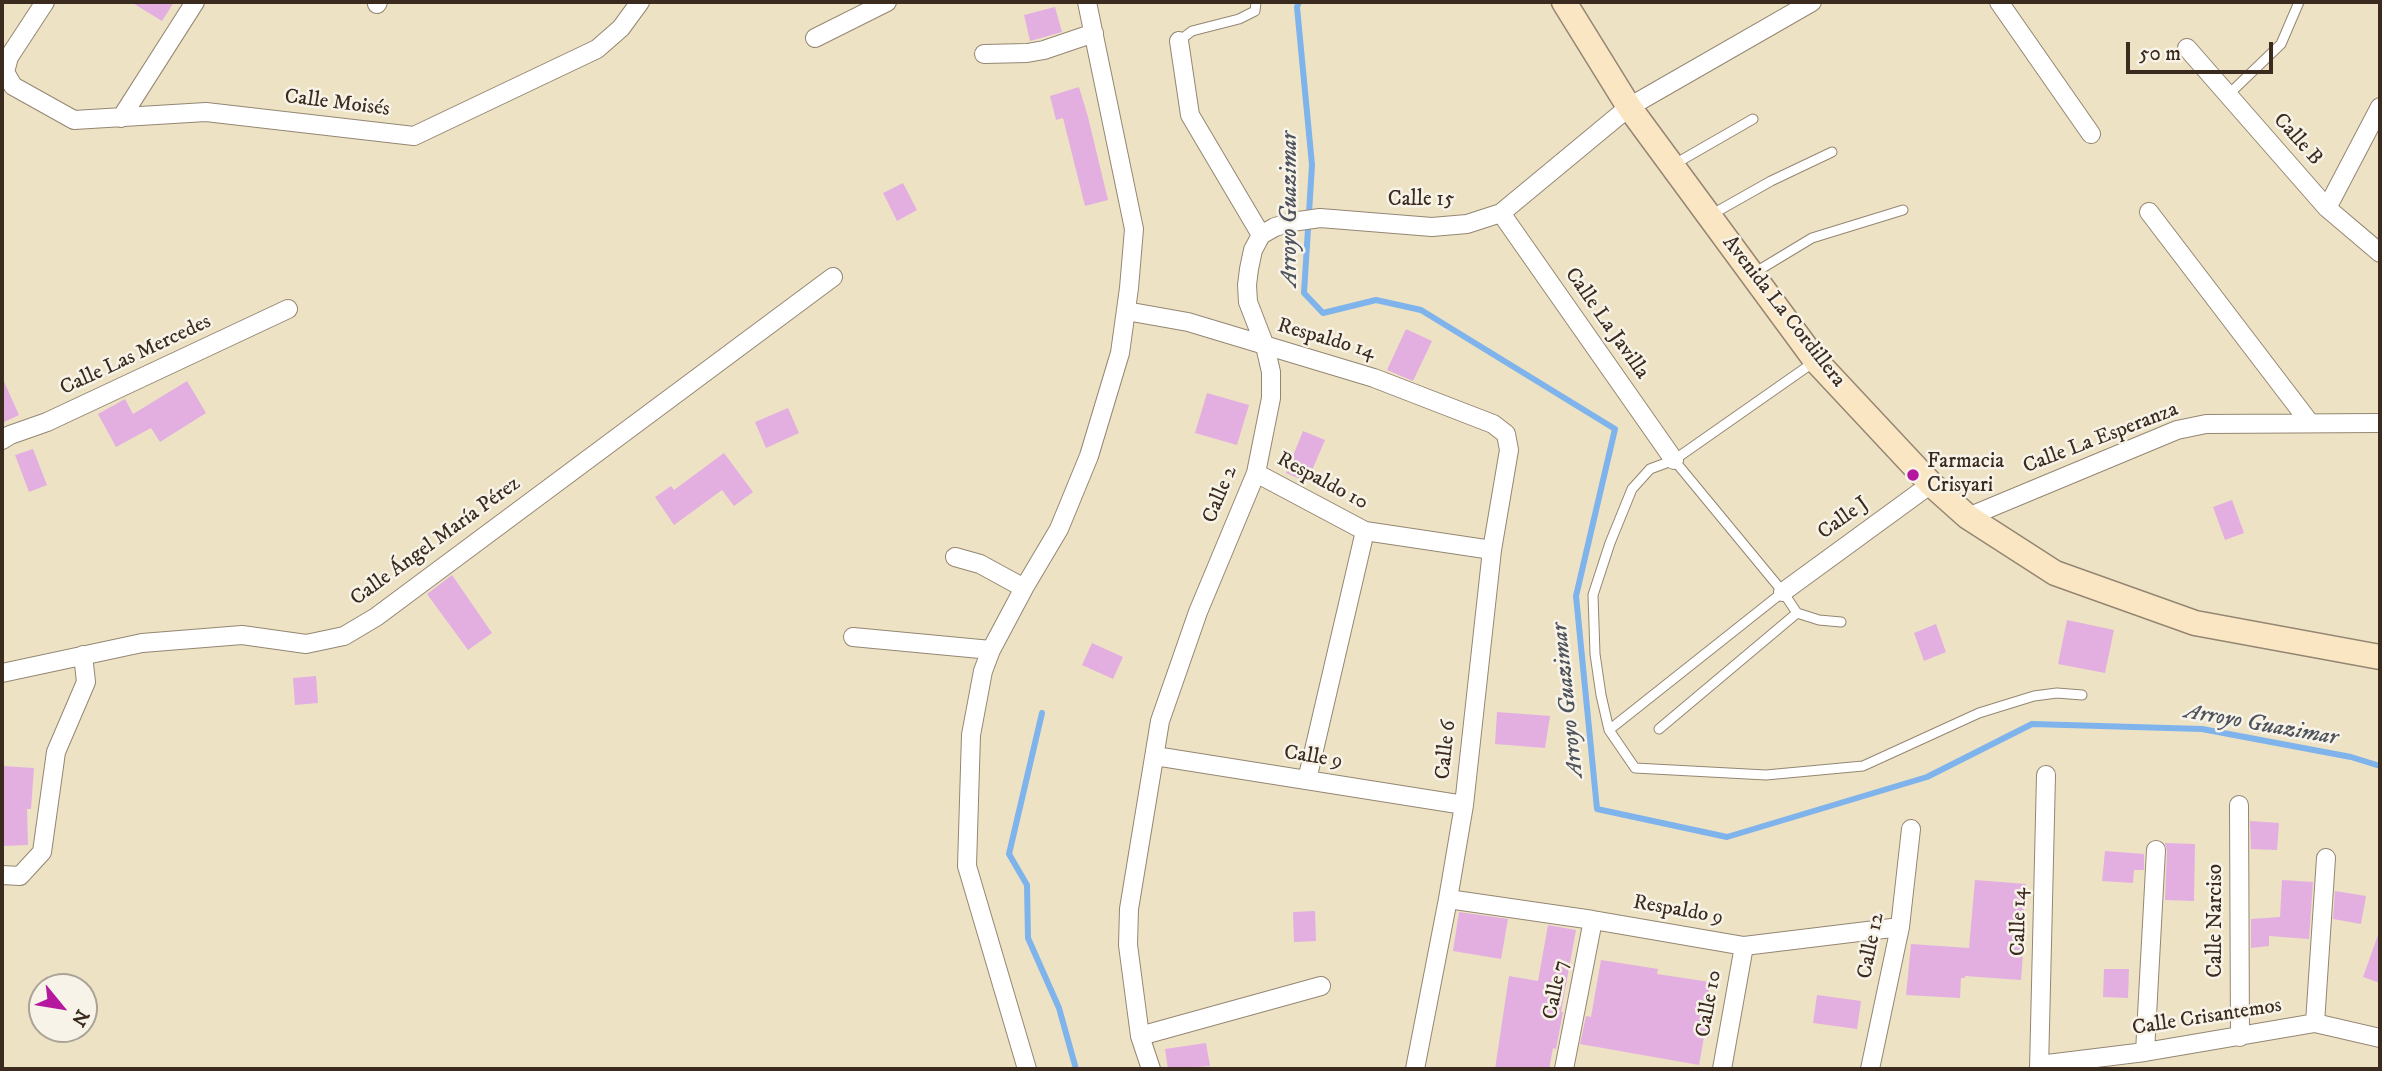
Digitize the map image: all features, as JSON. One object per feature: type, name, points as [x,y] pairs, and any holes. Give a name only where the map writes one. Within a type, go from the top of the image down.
[{"type":"main road","name":"Avenida La Cordillera","points":[[1564,2],[1629,107],[1816,361],[1931,484],[1968,517],[2054,573],[2195,623],[2380,657]]},
{"type":"street","name":"Calle Moisés","points":[[45,2],[9,57],[5,72],[13,86],[74,120],[206,112],[414,136],[597,49],[621,28],[638,3]]},
{"type":"street","points":[[121,118],[195,2]]},
{"type":"street","points":[[815,38],[887,2]]},
{"type":"street","points":[[1027,1069],[967,866],[971,735],[982,671],[1024,588],[1059,529],[1088,456],[1120,353],[1134,229],[1087,2]]},
{"type":"street","name":"Calle 15","points":[[1261,235],[1292,222],[1320,218],[1432,228],[1467,224],[1502,213],[1629,107],[1812,2]]},
{"type":"street","points":[[1999,2],[2091,134]]},
{"type":"street","points":[[984,54],[1027,54],[1094,33]]},
{"type":"street","points":[[1179,41],[1191,114],[1261,235]]},
{"type":"street","name":"Calle B","points":[[2187,48],[2327,208],[2380,253]]},
{"type":"street","points":[[2327,208],[2380,107]]},
{"type":"street","points":[[2149,212],[2310,424]]},
{"type":"street","name":"Calle La Javilla","points":[[1502,213],[1674,460]]},
{"type":"street","name":"Calle 2","points":[[1151,1069],[1140,1036],[1128,945],[1129,909],[1160,722],[1198,612],[1256,472],[1271,398],[1271,372],[1265,346],[1248,302],[1247,285],[1253,250],[1261,235]]},
{"type":"street","name":"Calle Ángel María Pérez","points":[[2,673],[154,642],[242,635],[306,644],[344,636],[376,617],[833,277]]},
{"type":"street","name":"Calle Las Mercedes","points":[[2,440],[47,422],[288,309]]},
{"type":"street","name":"Respaldo 14","points":[[1126,311],[1188,322],[1374,378],[1493,424],[1506,434]]},
{"type":"street","name":"Calle La Esperanza","points":[[1968,517],[2177,430],[2206,424],[2380,423]]},
{"type":"street","name":"Calle 6","points":[[1415,1069],[1464,805],[1492,550],[1509,450],[1506,434]]},
{"type":"street","name":"Respaldo 10","points":[[1256,472],[1365,531],[1492,550]]},
{"type":"street","name":"Calle J","points":[[1783,592],[1931,484]]},
{"type":"street","points":[[1307,780],[1365,531]]},
{"type":"street","points":[[955,557],[986,566],[1024,588]]},
{"type":"street","points":[[853,637],[991,650]]},
{"type":"street","points":[[2,875],[20,876],[43,852],[56,752],[86,682],[83,655]]},
{"type":"street","name":"Calle 9","points":[[1155,756],[1464,805]]},
{"type":"street","name":"Calle 14","points":[[2039,1067],[2046,775]]},
{"type":"street","name":"Calle Narciso","points":[[2239,805],[2240,1037]]},
{"type":"street","name":"Calle 12","points":[[1870,1069],[1900,927],[1911,830]]},
{"type":"street","points":[[2145,1052],[2156,850]]},
{"type":"street","points":[[2315,1023],[2326,858]]},
{"type":"street","name":"Respaldo 9","points":[[1448,899],[1744,946],[1900,927]]},
{"type":"street","name":"Calle 7","points":[[1564,1069],[1593,920]]},
{"type":"street","name":"Calle 10","points":[[1722,1069],[1744,946]]},
{"type":"street","points":[[1140,1036],[1321,986]]},
{"type":"street","name":"Calle Crisantemos","points":[[2039,1067],[2315,1023],[2380,1038]]},
{"type":"lane","points":[[1179,41],[1192,31],[1239,19],[1255,11],[1256,2]]},
{"type":"lane","points":[[2227,96],[2281,44],[2299,2]]},
{"type":"lane","points":[[1673,166],[1753,119]]},
{"type":"lane","points":[[1709,216],[1771,181],[1832,152]]},
{"type":"lane","points":[[1752,274],[1812,238],[1903,210]]},
{"type":"lane","points":[[1816,361],[1674,460],[1650,469],[1632,489],[1593,594],[1595,654],[1609,730],[1635,768],[1766,775],[1863,766],[1979,713],[2034,696],[2057,693],[2082,695]]},
{"type":"lane","points":[[1674,460],[1783,592],[1797,613],[1819,620],[1842,622]]},
{"type":"lane","points":[[1609,730],[1783,592]]},
{"type":"lane","points":[[1659,729],[1797,613]]},
{"type":"building","points":[[131,2],[174,2],[162,21]]},
{"type":"building","points":[[1055,7],[1062,32],[1030,41],[1024,15]]},
{"type":"building","points":[[1079,87],[1108,200],[1085,206],[1063,118],[1056,120],[1050,96]]},
{"type":"building","points":[[903,183],[917,210],[897,221],[883,193]]},
{"type":"building","points":[[1406,329],[1432,341],[1413,381],[1387,370]]},
{"type":"building","points":[[2,377],[19,415],[2,423]]},
{"type":"building","points":[[187,381],[206,413],[160,442],[151,428],[116,447],[98,414],[125,399],[133,414]]},
{"type":"building","points":[[1207,393],[1249,405],[1237,445],[1195,433]]},
{"type":"building","points":[[788,408],[799,433],[766,448],[755,422]]},
{"type":"building","points":[[1303,431],[1325,440],[1307,482],[1286,473]]},
{"type":"building","points":[[33,449],[47,485],[29,492],[15,455]]},
{"type":"building","points":[[724,453],[753,492],[734,506],[722,490],[674,525],[655,497],[671,486],[674,490]]},
{"type":"building","points":[[2232,500],[2244,533],[2225,540],[2213,507]]},
{"type":"building","points":[[452,575],[492,633],[468,650],[427,594]]},
{"type":"building","points":[[2067,620],[2114,630],[2105,673],[2058,664]]},
{"type":"building","points":[[1936,624],[1946,652],[1924,661],[1914,633]]},
{"type":"building","points":[[1092,643],[1123,657],[1113,679],[1082,665]]},
{"type":"building","points":[[316,676],[318,703],[295,705],[293,678]]},
{"type":"building","points":[[1497,712],[1550,716],[1545,748],[1495,744]]},
{"type":"building","points":[[2,766],[34,768],[31,809],[27,809],[28,845],[2,846]]},
{"type":"building","points":[[2250,821],[2279,823],[2277,850],[2251,849]]},
{"type":"building","points":[[2165,843],[2195,844],[2194,901],[2165,900]]},
{"type":"building","points":[[2105,851],[2144,854],[2144,870],[2134,870],[2133,883],[2102,881]]},
{"type":"building","points":[[1975,880],[2026,884],[2020,953],[2023,953],[2021,980],[1965,976],[1961,978],[1960,998],[1906,995],[1911,944],[1969,948]]},
{"type":"building","points":[[2282,880],[2313,882],[2309,939],[2269,936],[2269,946],[2251,948],[2251,919],[2280,917]]},
{"type":"building","points":[[2335,891],[2366,896],[2361,924],[2333,919]]},
{"type":"building","points":[[1315,911],[1316,941],[1294,942],[1293,912]]},
{"type":"building","points":[[1459,912],[1508,919],[1501,959],[1453,951]]},
{"type":"building","points":[[1548,925],[1576,930],[1556,1049],[1553,1048],[1549,1069],[1495,1069],[1509,976],[1538,981]]},
{"type":"building","points":[[2380,935],[2380,983],[2363,977]]},
{"type":"building","points":[[1601,960],[1658,969],[1657,974],[1710,982],[1709,993],[1715,993],[1709,1038],[1704,1037],[1699,1065],[1580,1044],[1586,1016],[1591,1017]]},
{"type":"building","points":[[2104,969],[2129,969],[2128,998],[2103,997]]},
{"type":"building","points":[[1817,995],[1861,1001],[1857,1029],[1813,1023]]},
{"type":"building","points":[[1206,1043],[1210,1066],[1168,1069],[1165,1049]]},
{"type":"waterway","name":"Arroyo Guazimar","points":[[1299,2],[1297,7],[1312,165],[1304,293],[1323,313],[1376,300],[1421,310],[1615,429],[1576,596],[1597,809],[1727,837],[1927,777],[2032,724],[2202,729],[2351,757],[2380,766]]},
{"type":"waterway","points":[[1042,713],[1009,854],[1027,885],[1028,938],[1059,1008],[1076,1069]]},
{"type":"place","name":"Farmacia Crisyari","points":[[1913,475]]}]
